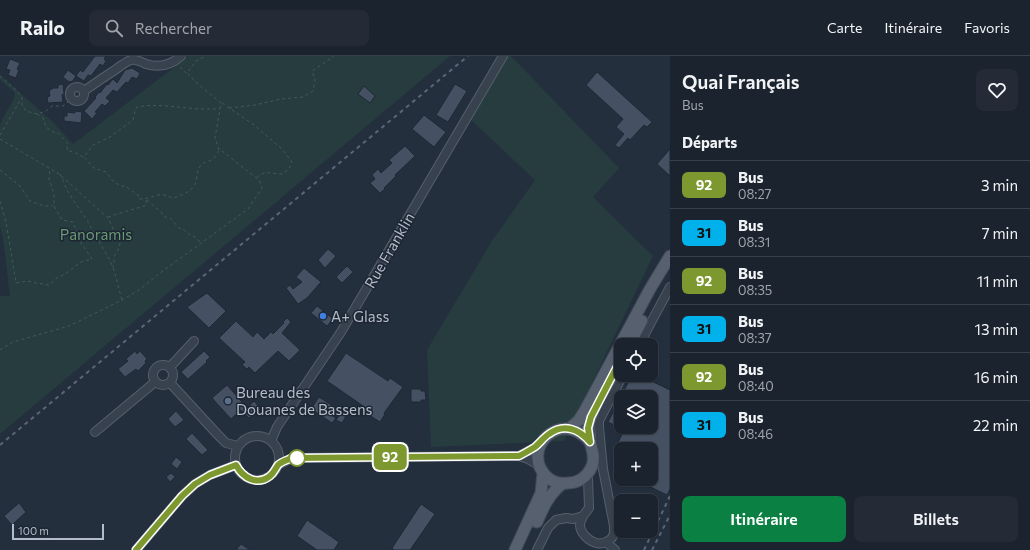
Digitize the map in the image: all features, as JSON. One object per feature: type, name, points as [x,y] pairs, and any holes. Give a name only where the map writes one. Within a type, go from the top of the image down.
[{"type":"main road","points":[[570,428],[579,420],[584,412],[650,289],[670,256]]},
{"type":"main road","points":[[633,338],[670,270]]},
{"type":"main road","points":[[590,442],[584,435],[570,428],[554,430],[542,440],[539,449],[538,457],[542,469],[549,478],[555,482],[566,483],[578,481],[589,472],[594,457],[588,428],[591,417],[614,373]]},
{"type":"main road","points":[[515,550],[541,493],[542,469]]},
{"type":"main road","points":[[524,550],[551,495],[556,488],[566,483]]},
{"type":"street","points":[[71,98],[75,101],[81,101],[84,98],[84,91],[131,60],[158,66],[174,62],[181,56]]},
{"type":"street","name":"Rue Franklin","points":[[271,441],[277,427],[341,332],[503,56]]},
{"type":"street","points":[[643,338],[670,287]]},
{"type":"street","points":[[170,367],[194,341]]},
{"type":"street","points":[[172,382],[165,386],[155,382],[153,375],[157,366],[164,364],[170,367],[174,375],[172,385],[226,443],[238,446]]},
{"type":"street","points":[[95,432],[155,382]]},
{"type":"street","points":[[589,472],[589,508],[583,516],[580,524],[582,533],[597,543],[606,542],[611,539],[614,534],[614,526],[603,469],[599,421],[619,382]]},
{"type":"street","points":[[277,449],[279,454],[278,465],[275,471],[264,479],[250,479],[244,476],[236,465],[235,452],[238,446],[243,440],[257,436],[264,437],[271,441],[277,449],[292,458]]},
{"type":"street","points":[[519,456],[534,448],[542,440]]},
{"type":"street","points":[[278,465],[292,458],[519,456],[528,459],[542,469]]},
{"type":"street","points":[[136,550],[182,496],[195,484],[210,475],[236,465]]},
{"type":"street","points":[[566,483],[580,486],[588,493]]},
{"type":"street","points":[[537,550],[548,528],[556,520],[566,518],[573,519],[583,516]]},
{"type":"street","points":[[606,542],[615,550]]},
{"type":"path","points":[[187,73],[196,61],[206,56]]},
{"type":"path","points":[[229,108],[255,105],[281,99],[303,97],[313,91],[315,80],[312,71],[333,56]]},
{"type":"path","points":[[174,62],[199,85],[254,125],[282,149],[292,162],[289,169],[282,174],[268,172],[262,173],[256,178]]},
{"type":"path","points":[[0,76],[16,90],[22,98],[22,105],[26,111],[37,114],[43,118],[46,127],[53,132],[58,133],[68,144],[67,150],[84,157],[94,168],[106,172],[114,182],[120,186],[126,186],[138,196],[139,199],[146,199],[161,194],[173,198],[193,188],[197,172],[202,164],[214,158],[219,150]]},
{"type":"path","points":[[0,135],[22,98]]},
{"type":"path","points":[[37,114],[46,111],[52,106],[63,106],[68,103],[71,98]]},
{"type":"path","points":[[0,350],[13,342],[69,326],[122,300],[139,290],[160,273],[248,210],[262,188],[259,180],[219,150],[215,138],[221,102]]},
{"type":"path","points":[[84,157],[93,145],[110,137],[133,120],[137,107],[150,105],[220,109]]},
{"type":"path","points":[[0,139],[60,174],[108,218],[120,244],[115,254],[113,267]]},
{"type":"path","points":[[0,201],[6,222],[16,283],[28,281],[36,284],[49,285],[81,262],[92,259],[80,243],[73,222],[62,220],[54,206],[54,194],[49,180],[50,168]]},
{"type":"path","points":[[0,170],[20,186],[30,201],[44,206],[54,206]]},
{"type":"path","points":[[60,174],[68,192],[88,222],[113,267],[122,300]]},
{"type":"path","points":[[146,199],[165,217],[170,218],[179,228],[195,237],[200,242],[203,242]]},
{"type":"path","points":[[108,218],[146,205],[146,199]]},
{"type":"green space","name":"Panoramis","points":[[188,56],[450,56],[0,434],[0,296],[10,296],[3,239],[0,227],[0,124],[14,98],[15,93],[0,80],[0,75],[54,123],[73,144]]},
{"type":"green space","points":[[507,56],[511,56],[619,168],[593,197],[653,256],[564,441],[431,447],[427,350],[492,241],[535,180],[470,119]]},
{"type":"building","points":[[95,56],[106,56],[104,59],[106,61],[103,66],[100,64],[91,76],[88,75],[84,81],[76,76],[80,70],[83,72]]},
{"type":"building","points":[[10,59],[20,63],[17,69],[19,70],[16,78],[8,75],[10,70],[6,69]]},
{"type":"building","points":[[132,68],[140,73],[137,79],[132,77],[128,83],[126,82],[117,92],[113,90],[106,98],[110,101],[105,106],[102,104],[95,112],[97,113],[92,119],[84,111],[107,84],[108,85],[113,79],[117,83],[125,70]]},
{"type":"building","points":[[68,70],[76,76],[72,82],[69,82],[63,77]]},
{"type":"building","points":[[597,72],[652,122],[647,127],[644,125],[630,140],[628,138],[619,148],[615,145],[624,134],[616,127],[623,119],[586,85]]},
{"type":"building","points":[[63,84],[63,102],[48,103],[47,97],[50,96],[49,91],[53,88],[58,88],[58,85]]},
{"type":"building","points":[[455,84],[467,91],[448,122],[436,115]]},
{"type":"building","points":[[364,86],[375,96],[370,103],[358,94]]},
{"type":"building","points":[[75,111],[82,112],[81,123],[64,121],[64,116],[67,116],[67,112],[75,113]]},
{"type":"building","points":[[424,115],[446,132],[434,147],[412,129]]},
{"type":"building","points":[[405,146],[415,156],[395,175],[396,176],[380,193],[370,183],[375,179],[372,175],[378,169],[381,173],[392,163],[389,160]]},
{"type":"building","points":[[670,149],[670,176],[657,164]]},
{"type":"building","points":[[328,249],[336,256],[325,268],[318,260]]},
{"type":"building","points":[[347,266],[353,272],[342,283],[336,277]]},
{"type":"building","points":[[304,268],[321,282],[307,298],[298,304],[286,288],[290,285],[293,289],[302,282],[296,277]]},
{"type":"building","points":[[207,293],[226,311],[209,328],[187,307]]},
{"type":"building","points":[[317,306],[333,319],[327,326],[311,313]]},
{"type":"building","points":[[287,318],[291,322],[282,333],[300,350],[289,361],[278,351],[255,373],[249,367],[247,369],[242,365],[245,362],[219,338],[236,321],[253,337],[257,332],[264,339],[271,332],[273,334]]},
{"type":"building","points":[[135,351],[137,354],[140,351],[147,359],[145,361],[146,363],[138,371],[136,369],[125,377],[118,369],[128,361],[126,359]]},
{"type":"building","points":[[204,351],[210,357],[206,361],[207,362],[188,379],[181,372]]},
{"type":"building","points":[[346,353],[388,381],[390,378],[403,387],[384,413],[385,414],[380,422],[366,413],[369,410],[327,381]]},
{"type":"building","points":[[628,382],[653,382],[670,390],[670,489],[667,495],[648,486],[658,486],[658,442],[618,442],[622,434],[658,434],[658,390],[624,390]]},
{"type":"building","name":"Bureau des Douanes de Bassens","points":[[227,385],[247,408],[254,401],[261,409],[249,418],[241,410],[231,419],[212,398]]},
{"type":"building","points":[[411,389],[421,389],[421,391],[425,391],[426,400],[421,400],[421,402],[411,402]]},
{"type":"building","points":[[319,397],[333,406],[328,413],[336,418],[332,423],[311,409]]},
{"type":"building","points":[[614,410],[614,425],[608,422]]},
{"type":"building","points":[[176,411],[184,420],[175,427],[168,419]]},
{"type":"building","points":[[341,413],[346,416],[342,423],[336,420]]},
{"type":"building","points":[[192,433],[208,450],[202,455],[186,439]]},
{"type":"building","points":[[176,457],[182,462],[177,469],[171,464]]},
{"type":"building","points":[[171,473],[175,477],[170,482],[166,477]]},
{"type":"building","points":[[19,503],[26,512],[12,525],[4,516]]},
{"type":"building","points":[[421,504],[435,514],[410,550],[394,550],[392,548]]},
{"type":"building","points":[[307,520],[339,542],[334,550],[317,550],[297,536]]},
{"type":"building","points":[[241,544],[250,550],[236,550]]},
{"type":"railway","points":[[0,445],[468,56]]},
{"type":"railway","points":[[644,550],[670,496]]},
{"type":"railway","points":[[652,550],[670,515]]},
{"type":"bus line","name":"92","points":[[136,550],[182,496],[195,484],[210,475],[236,465],[244,476],[257,480],[270,476],[278,465],[292,458],[519,456],[534,448],[554,430],[562,428],[570,428],[578,431],[590,442],[588,428],[591,417],[614,372]]},
{"type":"place","name":"A+ Glass","points":[[323,316]]},
{"type":"place","name":"Bureau des Douanes de Bassens","points":[[228,401]]}]
